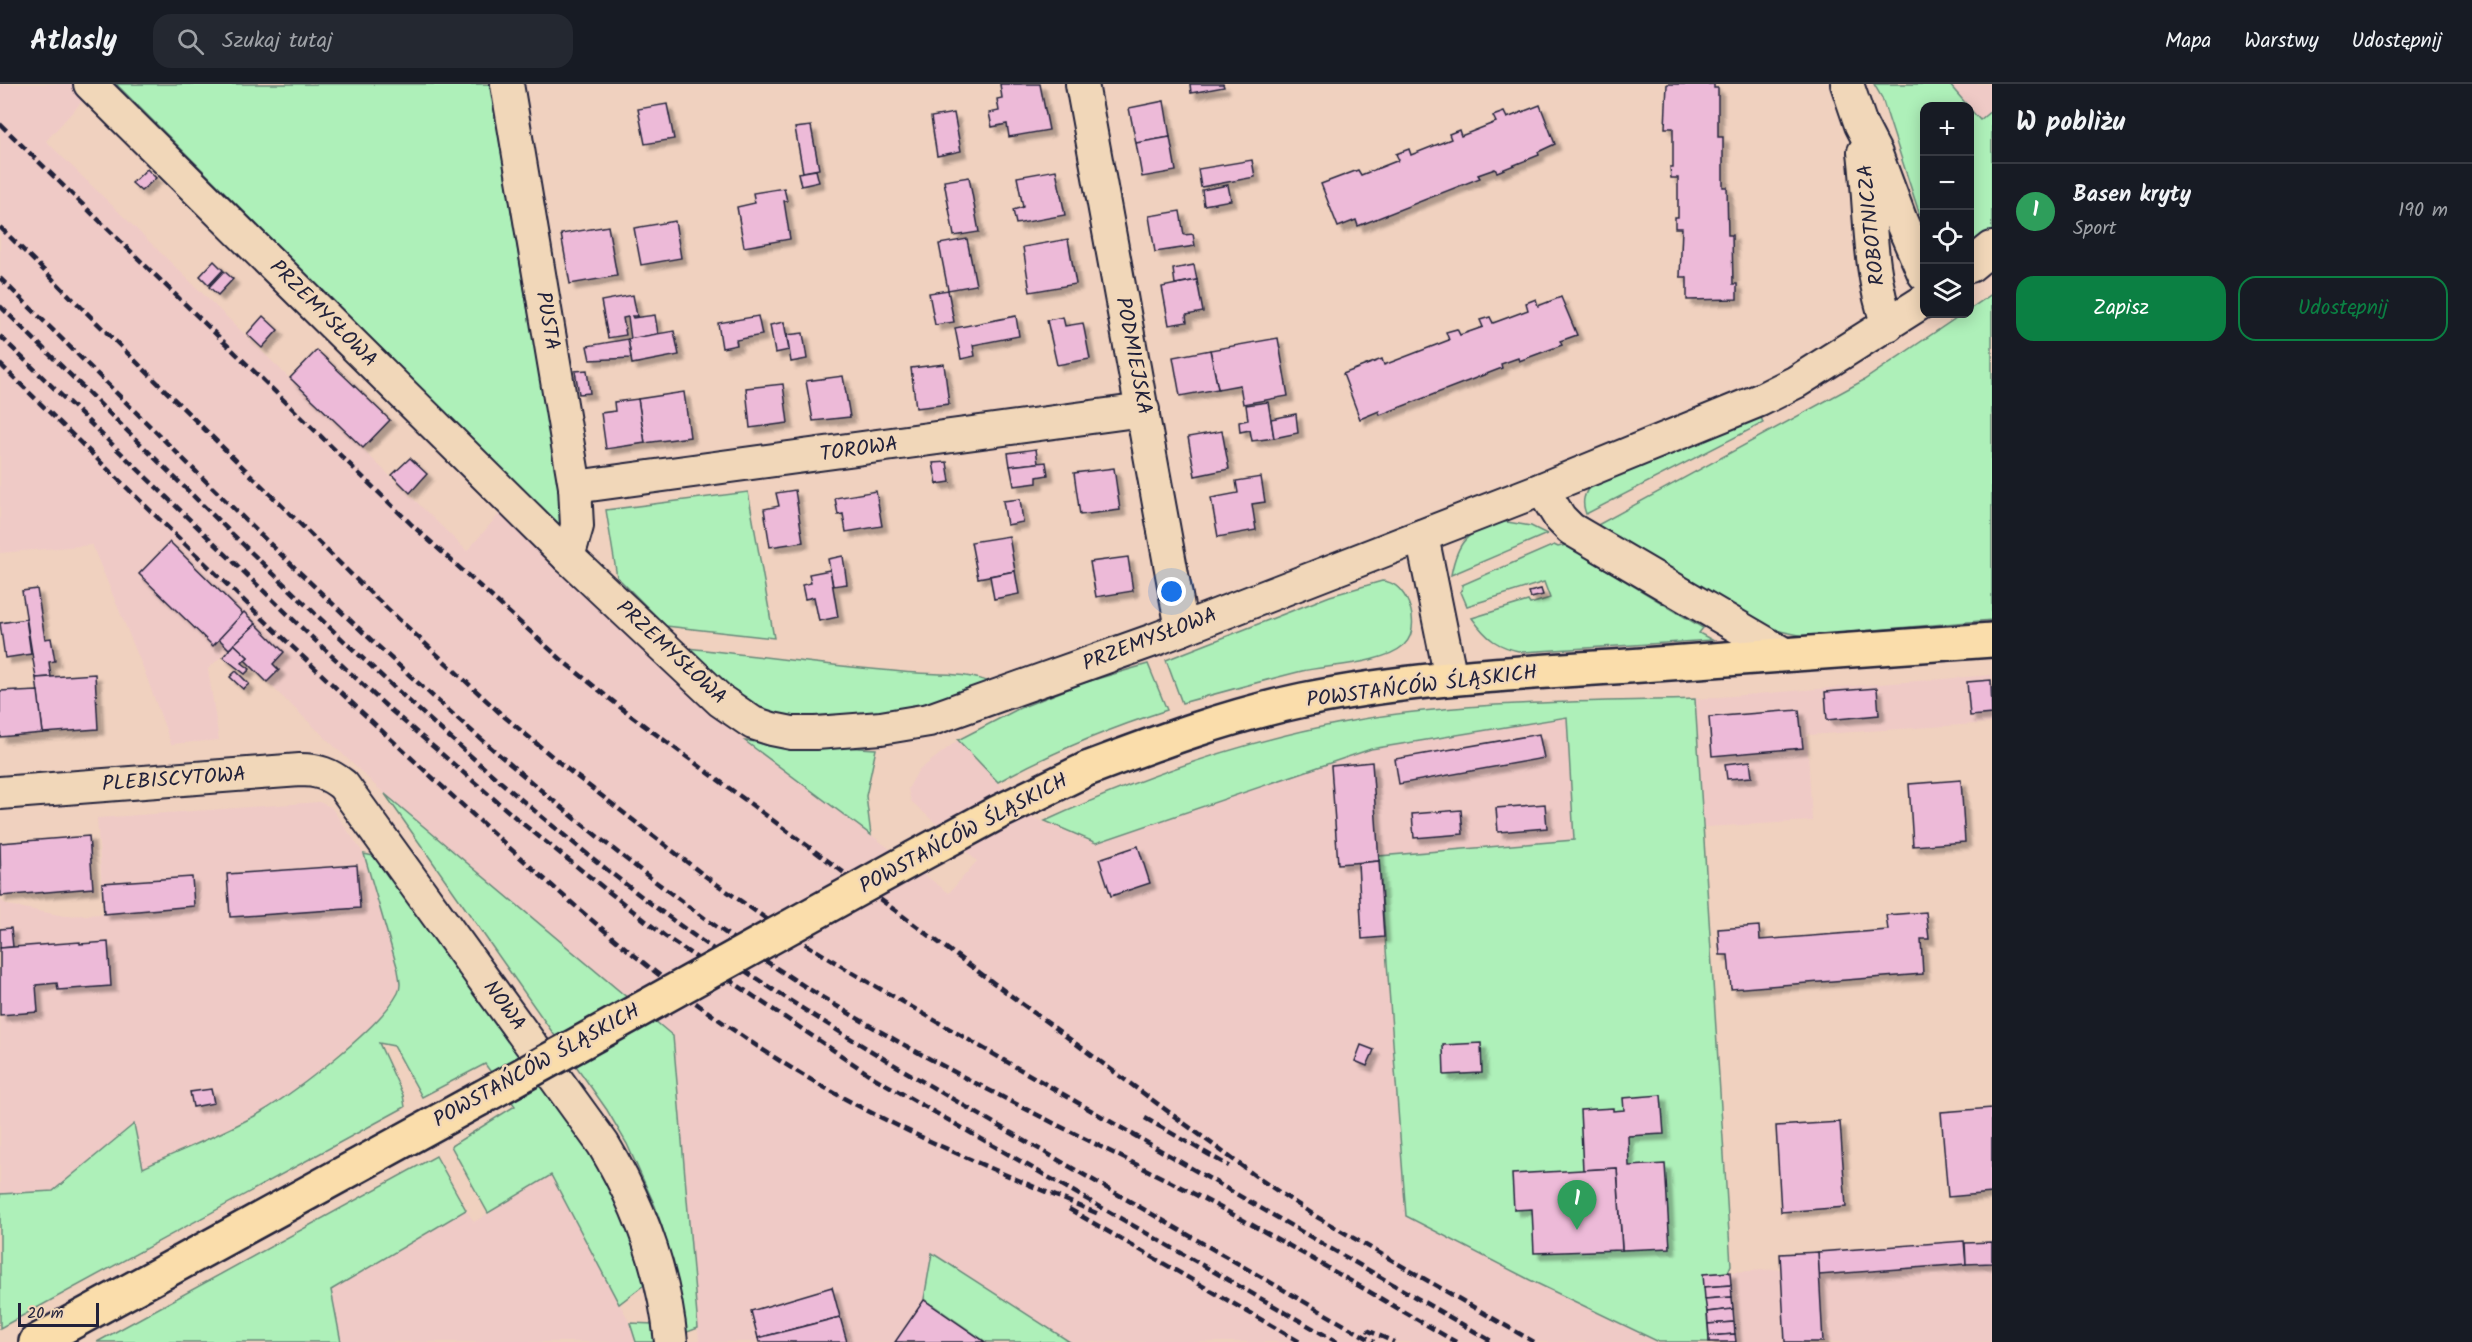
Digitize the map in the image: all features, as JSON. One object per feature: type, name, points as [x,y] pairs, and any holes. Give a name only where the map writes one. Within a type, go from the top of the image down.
[{"type":"main road","name":"POWSTAŃCÓW ŚLĄSKICH","points":[[36,1342],[999,812],[1088,770],[1155,743],[1225,720],[1301,700],[1451,679],[1992,640]]},
{"type":"street","name":"PRZEMYSŁOWA","points":[[90,84],[568,556],[721,701],[753,723],[792,733],[881,728],[929,720],[1182,629],[1542,489],[1760,400],[1796,382],[1920,304]]},
{"type":"street","name":"PUSTA","points":[[507,84],[575,487],[577,526],[568,556]]},
{"type":"street","name":"PODMIEJSKA","points":[[1083,84],[1182,629]]},
{"type":"street","name":"ROBOTNICZA","points":[[1847,84],[1861,125],[1876,154],[1920,265]]},
{"type":"street","name":"ROBOTNICZA","points":[[1861,125],[1872,253],[1881,304],[1888,324]]},
{"type":"street","points":[[1972,264],[1992,248]]},
{"type":"street","name":"TOROWA","points":[[575,487],[1143,410]]},
{"type":"street","points":[[1542,489],[1560,518],[1571,529],[1786,656]]},
{"type":"street","points":[[1422,536],[1451,679]]},
{"type":"street","name":"PLEBISCYTOWA","points":[[0,793],[300,770],[317,770],[343,785]]},
{"type":"street","name":"NOWA","points":[[343,785],[590,1125],[616,1166],[649,1236],[665,1298],[671,1342]]},
{"type":"shaded area","points":[[0,84],[76,84],[87,96],[46,141],[467,551],[506,506],[728,728],[949,893],[977,861],[911,801],[908,789],[918,771],[958,740],[1031,817],[1096,843],[1371,749],[1567,717],[1575,840],[1384,937],[1406,1216],[1530,1280],[1659,1342],[1070,1342],[924,1299],[986,1342],[699,1342],[673,1036],[399,808],[267,682],[279,670],[273,664],[284,652],[256,624],[208,669],[219,740],[171,744],[144,670],[92,545],[0,553]]},
{"type":"shaded area","points":[[1949,84],[1992,84],[1992,110],[1980,121],[1974,114],[1974,102],[1964,102]]},
{"type":"shaded area","points":[[1992,675],[1992,723],[1807,735],[1812,821],[1704,827],[1695,699]]},
{"type":"shaded area","points":[[319,802],[331,807],[364,854],[398,970],[400,986],[388,1007],[370,1027],[293,1092],[258,1114],[142,1168],[134,1124],[53,1191],[0,1194],[0,900],[8,905],[64,916],[104,914],[97,818]]},
{"type":"shaded area","points":[[551,1174],[640,1342],[341,1342],[331,1290],[466,1210],[474,1222]]},
{"type":"shaded area","points":[[1965,1240],[1966,1243],[1992,1241],[1992,1342],[1709,1342],[1703,1274],[1780,1269],[1780,1254]]},
{"type":"green space","points":[[116,84],[490,84],[527,305],[563,492],[561,524],[556,529],[550,526],[384,351]]},
{"type":"green space","points":[[1874,84],[1949,84],[1965,102],[1920,102],[1920,216],[1882,98]]},
{"type":"green space","points":[[1992,110],[1992,234],[1974,244],[1974,113],[1980,120]]},
{"type":"green space","points":[[1992,294],[1992,620],[1804,636],[1775,630],[1749,619],[1594,527],[1864,380],[1956,318],[1974,318],[1974,306]]},
{"type":"green space","points":[[1760,414],[1763,423],[1586,514],[1584,500],[1589,487]]},
{"type":"green space","points":[[748,492],[774,638],[666,626],[617,577],[606,510]]},
{"type":"green space","points":[[1501,521],[1531,526],[1547,534],[1451,575],[1457,553],[1466,539],[1480,529]]},
{"type":"green space","points":[[1554,545],[1558,547],[1566,545],[1703,628],[1699,633],[1712,640],[1523,652],[1499,645],[1472,618],[1528,601],[1530,604],[1550,598],[1544,582],[1467,606],[1461,592],[1462,585]]},
{"type":"green space","points":[[1382,581],[1393,584],[1401,591],[1409,604],[1412,616],[1412,629],[1408,640],[1395,651],[1370,660],[1302,671],[1182,703],[1166,660],[1330,596]]},
{"type":"green space","points":[[678,647],[875,670],[961,675],[994,684],[903,715],[804,720],[757,712]]},
{"type":"green space","points":[[1148,664],[1167,710],[1081,742],[998,782],[958,740],[1020,708],[1083,683]]},
{"type":"green space","points":[[1695,699],[1731,1265],[1728,1272],[1704,1275],[1709,1342],[1659,1342],[1530,1280],[1406,1216],[1379,856],[1574,840],[1567,717],[1371,749],[1096,843],[1045,821],[1182,766],[1277,737],[1326,726],[1374,717],[1457,708]]},
{"type":"green space","points":[[745,741],[876,749],[866,796],[871,835]]},
{"type":"green space","points":[[385,794],[673,1036],[698,1328],[682,1334],[665,1236],[655,1206],[627,1144],[607,1110]]},
{"type":"green space","points":[[364,854],[382,858],[609,1177],[649,1281],[619,1304],[551,1175],[488,1213],[451,1146],[515,1106],[485,1064],[422,1097],[394,1046],[379,1043],[403,1095],[405,1107],[0,1328],[0,1194],[53,1191],[134,1124],[143,1168],[231,1128],[260,1113],[314,1075],[356,1041],[388,1007],[399,990],[398,970]]},
{"type":"green space","points":[[436,1156],[466,1210],[331,1290],[341,1342],[97,1342]]},
{"type":"green space","points":[[932,1253],[1070,1342],[986,1342],[924,1299]]},
{"type":"green space","points":[[630,1323],[654,1324],[657,1342],[636,1342]]},
{"type":"building","points":[[1000,84],[1040,84],[1049,130],[1009,137],[1007,124],[992,127],[989,113],[999,111],[997,99],[1002,98]]},
{"type":"building","points":[[1190,84],[1223,84],[1224,87],[1191,93]]},
{"type":"building","points":[[1667,84],[1714,84],[1714,88],[1718,88],[1718,137],[1723,137],[1723,187],[1727,187],[1728,235],[1732,235],[1733,284],[1737,284],[1737,299],[1687,300],[1687,277],[1680,277],[1682,228],[1675,228],[1675,217],[1678,217],[1678,178],[1671,178],[1670,167],[1673,167],[1673,128],[1665,128]]},
{"type":"building","points":[[1164,101],[1170,137],[1136,143],[1129,108]]},
{"type":"building","points":[[667,104],[674,139],[645,144],[638,109]]},
{"type":"building","points":[[1540,105],[1555,144],[1538,152],[1539,155],[1497,172],[1495,169],[1478,175],[1480,178],[1358,226],[1356,220],[1338,227],[1321,184],[1358,170],[1361,175],[1399,160],[1396,154],[1409,149],[1411,155],[1451,139],[1449,134],[1459,130],[1461,136],[1496,122],[1493,116],[1504,112],[1507,118]]},
{"type":"building","points":[[954,113],[961,151],[937,156],[931,117]]},
{"type":"building","points":[[811,126],[819,169],[803,172],[795,128]]},
{"type":"building","points":[[1170,137],[1176,171],[1142,177],[1136,143]]},
{"type":"building","points":[[1252,160],[1255,177],[1201,187],[1198,169]]},
{"type":"building","points":[[147,169],[156,178],[141,191],[132,183]]},
{"type":"building","points":[[816,170],[819,182],[801,186],[798,173]]},
{"type":"building","points":[[1056,170],[1065,215],[1016,224],[1013,210],[1023,207],[1017,177]]},
{"type":"building","points":[[969,177],[979,232],[954,236],[944,181]]},
{"type":"building","points":[[1228,185],[1231,200],[1204,205],[1202,190]]},
{"type":"building","points":[[784,188],[790,239],[744,247],[737,207],[755,203],[753,193]]},
{"type":"building","points":[[1180,211],[1184,235],[1193,234],[1195,246],[1155,252],[1149,216]]},
{"type":"building","points":[[675,221],[681,258],[641,265],[634,228]]},
{"type":"building","points":[[608,226],[617,276],[570,284],[561,234]]},
{"type":"building","points":[[967,239],[976,285],[948,290],[939,244]]},
{"type":"building","points":[[1068,239],[1076,284],[1030,292],[1023,247]]},
{"type":"building","points":[[214,261],[223,270],[209,285],[200,276]]},
{"type":"building","points":[[1194,265],[1197,280],[1175,284],[1173,269]]},
{"type":"building","points":[[224,271],[233,279],[218,295],[209,287]]},
{"type":"building","points":[[1197,280],[1203,312],[1186,315],[1187,322],[1169,325],[1162,287]]},
{"type":"building","points":[[948,290],[954,322],[935,325],[929,293]]},
{"type":"building","points":[[633,295],[637,316],[632,316],[633,318],[655,315],[658,334],[631,339],[628,317],[623,318],[626,335],[608,338],[601,301]]},
{"type":"building","points":[[1561,297],[1577,335],[1560,341],[1562,345],[1519,361],[1518,358],[1501,364],[1502,368],[1380,415],[1379,411],[1360,419],[1343,374],[1382,359],[1384,365],[1449,340],[1446,332],[1457,329],[1460,335],[1483,327],[1480,320],[1490,317],[1493,323],[1528,310],[1526,303],[1536,299],[1538,306]]},
{"type":"building","points":[[263,316],[278,330],[262,348],[247,334]]},
{"type":"building","points":[[758,316],[762,335],[736,340],[737,345],[722,348],[718,323]]},
{"type":"building","points":[[1016,316],[1019,336],[973,345],[975,356],[961,359],[955,328]]},
{"type":"building","points":[[1063,317],[1065,326],[1083,323],[1090,359],[1057,365],[1047,320]]},
{"type":"building","points":[[784,322],[789,350],[775,353],[770,325]]},
{"type":"building","points":[[674,331],[679,355],[632,364],[628,339]]},
{"type":"building","points":[[803,333],[807,359],[791,362],[787,335]]},
{"type":"building","points":[[1278,338],[1288,396],[1243,404],[1240,385],[1218,389],[1210,350]]},
{"type":"building","points":[[628,339],[631,358],[590,360],[587,346]]},
{"type":"building","points":[[317,350],[390,420],[363,448],[290,378]]},
{"type":"building","points":[[1210,350],[1218,389],[1180,396],[1173,357]]},
{"type":"building","points":[[944,364],[949,404],[916,408],[911,368]]},
{"type":"building","points":[[587,370],[590,393],[579,394],[575,371]]},
{"type":"building","points":[[843,376],[850,417],[813,421],[806,381]]},
{"type":"building","points":[[783,384],[788,423],[750,428],[746,388]]},
{"type":"building","points":[[684,392],[690,437],[645,443],[638,399]]},
{"type":"building","points":[[638,399],[645,443],[606,449],[601,413],[615,411],[614,402]]},
{"type":"building","points":[[1268,402],[1274,438],[1252,441],[1250,430],[1240,432],[1239,422],[1248,420],[1246,405]]},
{"type":"building","points":[[1296,414],[1298,433],[1274,438],[1271,419]]},
{"type":"building","points":[[1222,431],[1229,469],[1195,476],[1188,437]]},
{"type":"building","points":[[1036,449],[1038,463],[1010,466],[1008,453]]},
{"type":"building","points":[[410,458],[427,474],[410,493],[392,475]]},
{"type":"building","points":[[947,462],[950,482],[937,484],[933,463]]},
{"type":"building","points":[[1046,462],[1048,475],[1037,477],[1037,483],[1014,486],[1010,466]]},
{"type":"building","points":[[1114,468],[1120,510],[1080,515],[1074,473]]},
{"type":"building","points":[[1261,477],[1265,502],[1252,504],[1256,530],[1218,537],[1211,498],[1238,493],[1236,481]]},
{"type":"building","points":[[795,490],[803,542],[770,547],[764,509],[779,506],[776,493]]},
{"type":"building","points":[[876,491],[882,526],[846,532],[843,514],[838,515],[835,498]]},
{"type":"building","points":[[1020,499],[1023,522],[1007,525],[1003,501]]},
{"type":"building","points":[[1009,536],[1015,571],[978,578],[971,542]]},
{"type":"building","points":[[170,542],[243,614],[213,646],[139,574]]},
{"type":"building","points":[[843,556],[847,584],[833,586],[828,559]]},
{"type":"building","points":[[1128,557],[1133,591],[1096,597],[1090,562]]},
{"type":"building","points":[[830,570],[838,617],[819,621],[814,597],[805,599],[802,585],[811,583],[809,574]]},
{"type":"building","points":[[1015,571],[1019,594],[994,599],[990,576]]},
{"type":"building","points":[[37,589],[45,639],[51,638],[55,661],[49,662],[51,677],[36,678],[22,591]]},
{"type":"building","points":[[1541,589],[1543,595],[1531,598],[1529,592]]},
{"type":"building","points":[[244,612],[256,624],[229,649],[219,639]]},
{"type":"building","points":[[26,619],[31,654],[5,658],[0,623]]},
{"type":"building","points":[[256,624],[284,652],[273,664],[279,670],[267,682],[245,660],[248,657],[234,644]]},
{"type":"building","points":[[234,644],[248,657],[242,663],[250,669],[245,674],[223,657]]},
{"type":"building","points":[[236,671],[249,684],[243,689],[230,677]]},
{"type":"building","points":[[95,674],[98,729],[43,733],[36,678]]},
{"type":"building","points":[[1991,680],[1992,714],[1970,716],[1967,682]]},
{"type":"building","points":[[1877,688],[1879,715],[1827,720],[1825,692]]},
{"type":"building","points":[[18,690],[17,692],[38,691],[43,733],[0,737],[0,691]]},
{"type":"building","points":[[1799,710],[1803,748],[1712,756],[1709,717]]},
{"type":"building","points":[[1539,734],[1544,758],[1399,784],[1395,759]]},
{"type":"building","points":[[1750,761],[1752,777],[1727,779],[1725,764]]},
{"type":"building","points":[[1372,762],[1379,861],[1338,864],[1331,766]]},
{"type":"building","points":[[1961,780],[1965,842],[1913,846],[1909,784]]},
{"type":"building","points":[[1545,804],[1547,828],[1498,832],[1496,808]]},
{"type":"building","points":[[1461,810],[1463,834],[1414,838],[1412,814]]},
{"type":"building","points":[[89,836],[93,888],[1,896],[0,843]]},
{"type":"building","points":[[1138,846],[1150,883],[1111,896],[1099,859]]},
{"type":"building","points":[[1379,861],[1384,937],[1362,939],[1358,863]]},
{"type":"building","points":[[357,865],[360,908],[230,917],[227,874]]},
{"type":"building","points":[[192,877],[194,906],[104,914],[102,883]]},
{"type":"building","points":[[1926,912],[1929,939],[1921,939],[1923,974],[1731,989],[1728,955],[1720,955],[1718,929],[1759,926],[1760,940],[1888,930],[1886,915]]},
{"type":"building","points":[[11,928],[13,947],[0,948],[0,929]]},
{"type":"building","points":[[80,942],[80,944],[108,942],[111,986],[58,990],[57,983],[36,985],[38,1012],[0,1015],[0,948]]},
{"type":"building","points":[[1481,1043],[1482,1073],[1444,1075],[1443,1045]]},
{"type":"building","points":[[1361,1045],[1374,1050],[1367,1066],[1355,1061]]},
{"type":"building","points":[[211,1089],[214,1103],[193,1107],[190,1092]]},
{"type":"building","points":[[1661,1095],[1664,1134],[1628,1136],[1629,1166],[1665,1164],[1670,1248],[1622,1250],[1617,1168],[1583,1170],[1580,1110],[1613,1108],[1613,1111],[1624,1110],[1623,1098]]},
{"type":"building","points":[[1992,1108],[1992,1193],[1948,1197],[1941,1112]]},
{"type":"building","points":[[1840,1122],[1846,1207],[1781,1212],[1776,1126]]},
{"type":"building","points":[[1617,1168],[1622,1250],[1534,1253],[1532,1209],[1514,1210],[1512,1174]]},
{"type":"building","points":[[1964,1241],[1966,1264],[1819,1275],[1818,1252]]},
{"type":"building","points":[[1992,1242],[1992,1263],[1966,1264],[1965,1243]]},
{"type":"building","points":[[1818,1252],[1823,1342],[1785,1342],[1780,1254]]},
{"type":"building","points":[[1730,1272],[1731,1285],[1704,1287],[1703,1274]]},
{"type":"building","points":[[1731,1285],[1732,1297],[1705,1299],[1704,1287]]},
{"type":"building","points":[[832,1287],[840,1317],[758,1338],[751,1311]]},
{"type":"building","points":[[1732,1297],[1733,1309],[1707,1312],[1705,1299]]},
{"type":"building","points":[[924,1300],[985,1342],[895,1342]]},
{"type":"building","points":[[1733,1309],[1734,1322],[1708,1324],[1707,1312]]},
{"type":"building","points":[[840,1317],[847,1342],[759,1342],[758,1338]]},
{"type":"building","points":[[1734,1322],[1735,1334],[1709,1336],[1708,1324]]},
{"type":"building","points":[[1735,1334],[1736,1342],[1709,1342],[1709,1336]]},
{"type":"railway","points":[[0,124],[412,525],[564,662],[630,715],[1261,1180],[1317,1217],[1534,1342]]},
{"type":"railway","points":[[0,227],[362,585],[500,713],[566,768],[705,876],[778,927],[851,972],[1493,1342]]},
{"type":"railway","points":[[0,278],[271,545],[363,632],[552,800],[651,879],[754,953],[862,1021],[974,1082],[1234,1215],[1456,1342]]},
{"type":"railway","points":[[0,306],[244,546],[411,702],[496,778],[674,921],[758,980],[888,1061],[1374,1342]]},
{"type":"railway","points":[[0,336],[304,630],[386,706],[523,824],[666,937],[873,1077],[1337,1342]]},
{"type":"railway","points":[[0,364],[215,573],[434,779],[557,890],[642,962],[686,996],[777,1059],[855,1104],[936,1144],[1101,1215]]},
{"type":"railway","points":[[1145,1118],[1229,1166]]},
{"type":"railway","points":[[1069,1209],[1300,1342]]},
{"type":"railway","points":[[1367,1330],[1394,1342]]},
{"type":"place","name":"Basen kryty","points":[[1577,1230]]}]
